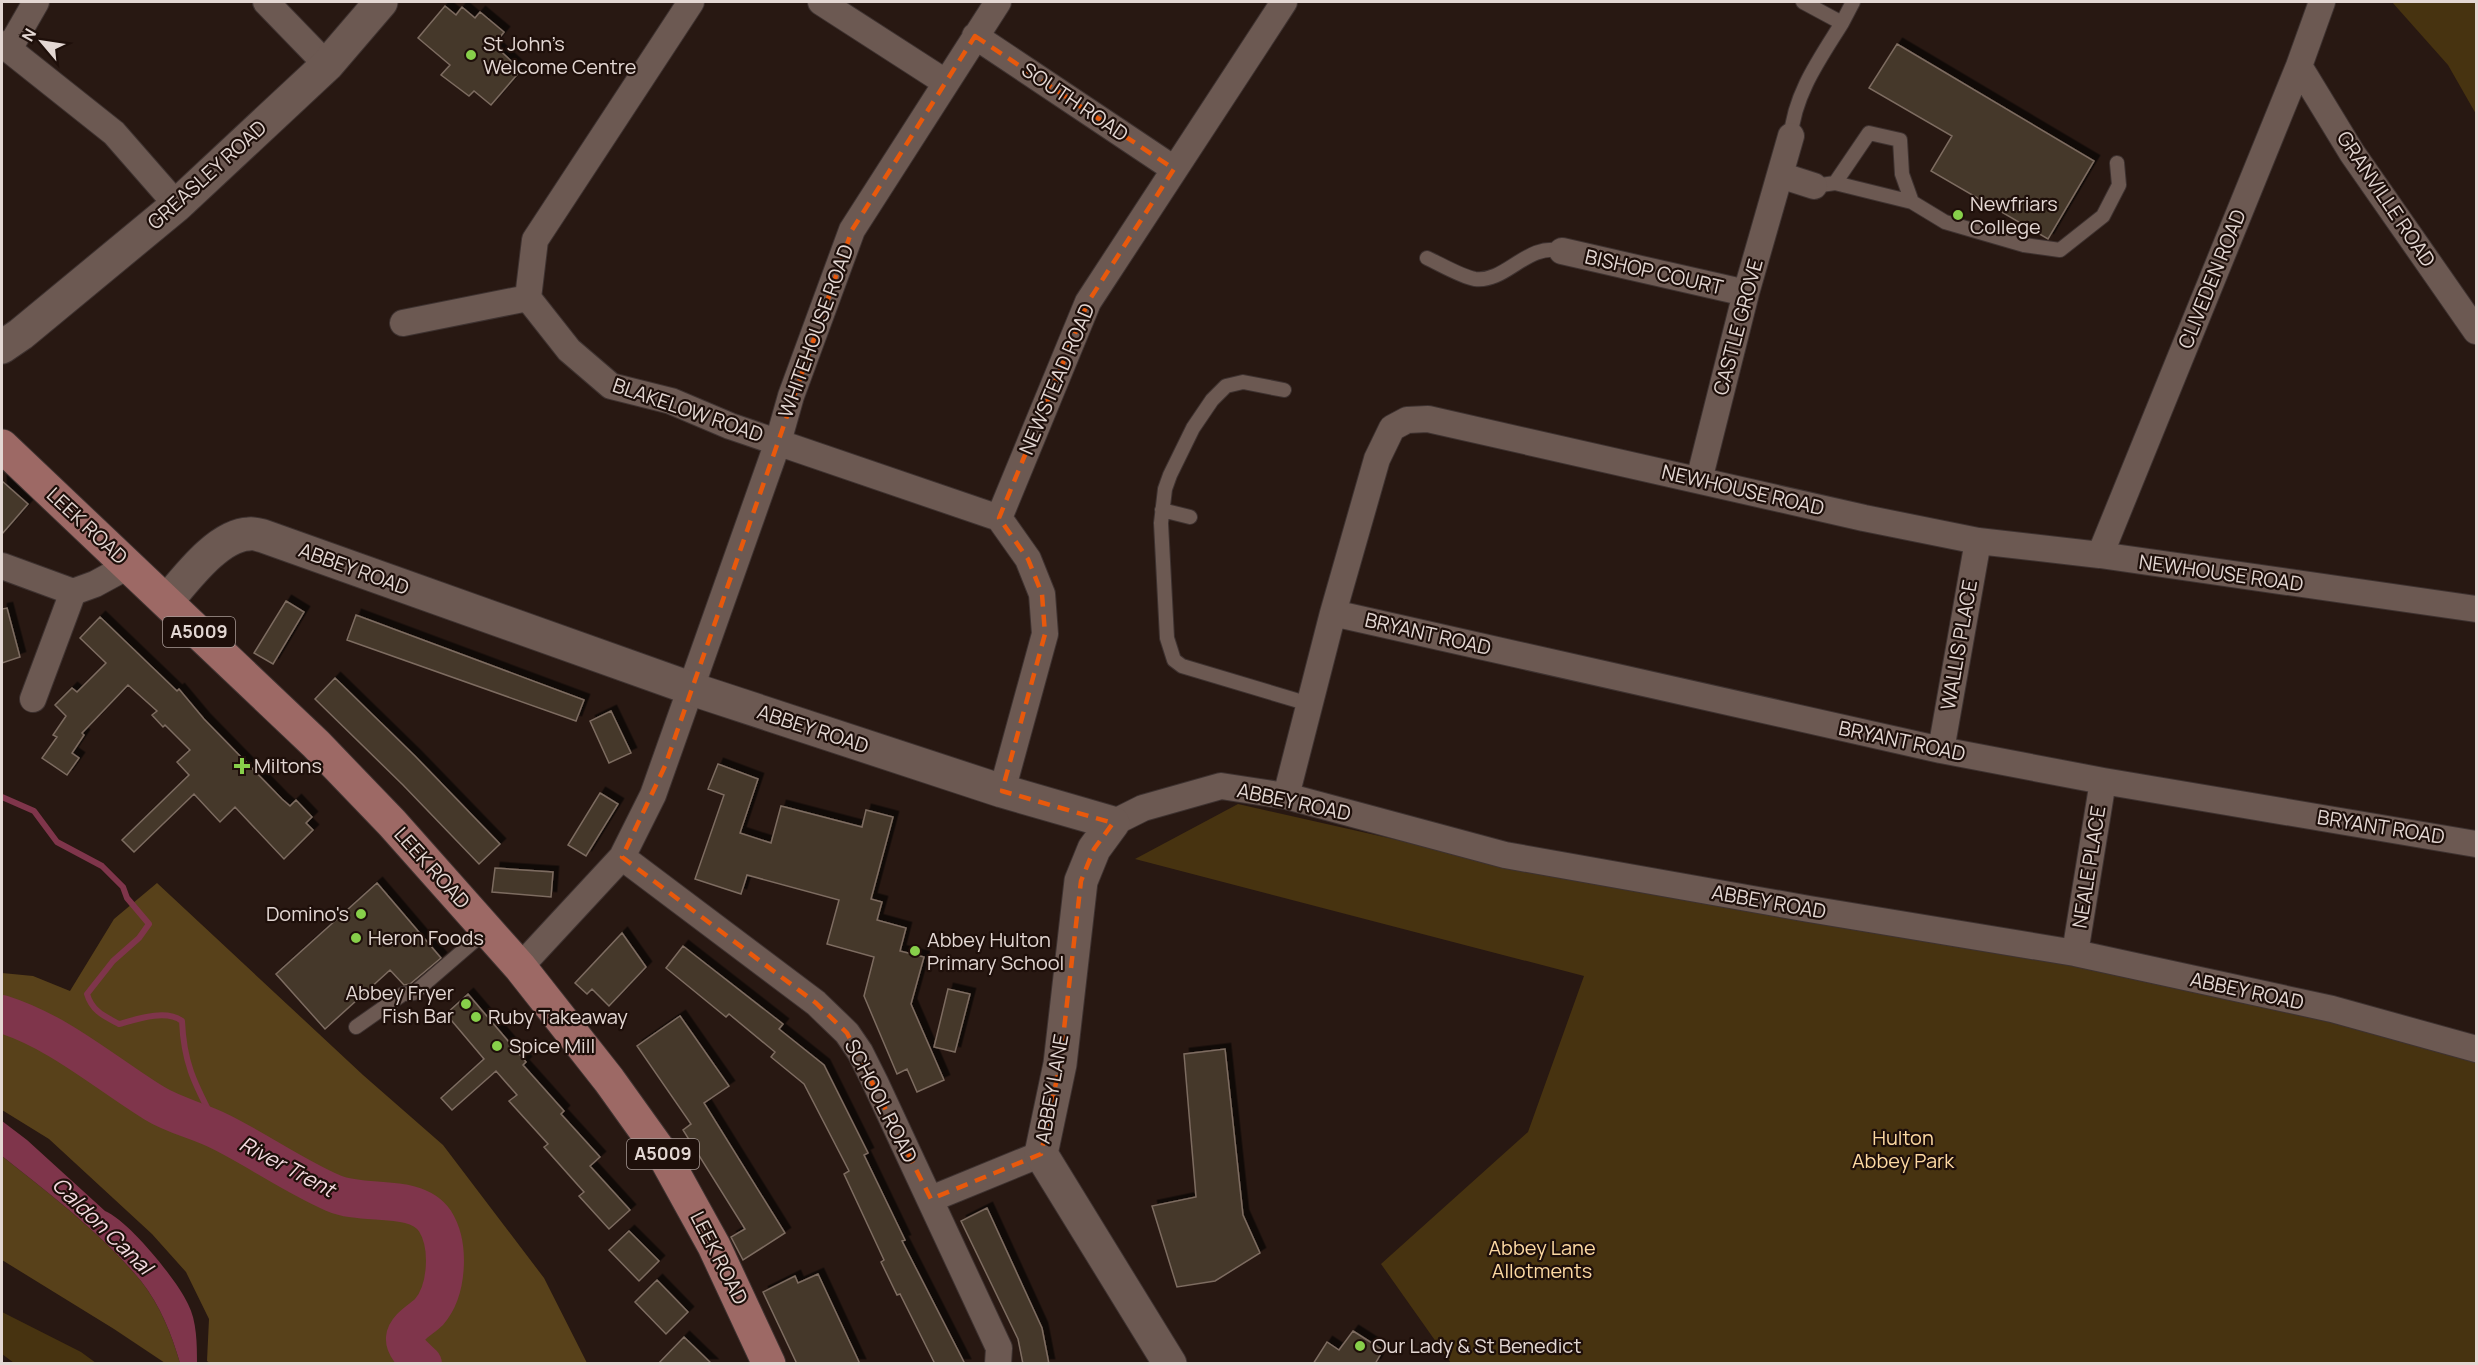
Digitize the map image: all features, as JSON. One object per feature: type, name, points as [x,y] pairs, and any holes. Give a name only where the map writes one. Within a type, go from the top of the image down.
[{"type":"main road","name":"LEEK ROAD","points":[[2,446],[316,744],[392,823],[520,967],[609,1080],[668,1161],[714,1246],[769,1364]]},
{"type":"street","points":[[36,2],[5,46],[114,133],[177,205]]},
{"type":"street","points":[[266,2],[327,65]]},
{"type":"street","name":"GREASLEY ROAD","points":[[2,360],[11,341],[177,205],[327,65],[381,2]]},
{"type":"street","points":[[403,323],[528,298],[535,240],[691,2]]},
{"type":"street","points":[[821,2],[945,82]]},
{"type":"street","name":"WHITEHOUSE ROAD","points":[[690,688],[778,441],[791,396],[852,230],[998,2]]},
{"type":"street","name":"NEWSTEAD ROAD","points":[[999,518],[1088,302],[1284,2]]},
{"type":"street","name":"CLIVEDEN ROAD","points":[[2100,555],[2299,66],[2322,2]]},
{"type":"street","name":"SOUTH ROAD","points":[[975,36],[1174,169]]},
{"type":"street","name":"GRANVILLE ROAD","points":[[2299,66],[2352,153],[2476,331]]},
{"type":"street","name":"CASTLE GROVE","points":[[1699,480],[1746,293],[1791,136]]},
{"type":"street","points":[[1780,175],[1825,185]]},
{"type":"street","name":"BISHOP COURT","points":[[1562,251],[1746,293]]},
{"type":"street","name":"BLAKELOW ROAD","points":[[528,298],[569,350],[611,386],[671,401],[730,426],[999,518]]},
{"type":"street","name":"NEWHOUSE ROAD","points":[[1286,796],[1333,613],[1377,459],[1392,428],[1407,420],[1428,419],[1978,541],[2100,555],[2476,609]]},
{"type":"street","points":[[999,518],[1028,559],[1042,594],[1045,634],[1002,791]]},
{"type":"street","name":"ABBEY ROAD","points":[[167,601],[214,550],[233,538],[249,534],[263,536],[690,688],[1002,791],[1113,823],[1143,808],[1221,786],[1286,796],[1505,855],[2075,953],[2332,1009],[2476,1049]]},
{"type":"street","name":"WALLIS PLACE","points":[[1941,750],[1978,541]]},
{"type":"street","points":[[2,566],[74,592],[95,584],[130,565]]},
{"type":"street","points":[[32,699],[74,592]]},
{"type":"street","name":"BRYANT ROAD","points":[[1333,613],[1941,750],[2103,781],[2476,844]]},
{"type":"street","points":[[520,967],[622,857],[653,795],[690,688]]},
{"type":"street","name":"NEALE PLACE","points":[[2075,953],[2103,781]]},
{"type":"street","name":"ABBEY LANE","points":[[1113,823],[1094,849],[1081,881],[1059,1064],[1041,1154],[1170,1364]]},
{"type":"street","name":"SCHOOL ROAD","points":[[622,857],[816,1003],[847,1033],[860,1052],[999,1348],[998,1364]]},
{"type":"street","points":[[930,1198],[1041,1154]]},
{"type":"lane","points":[[1803,2],[1842,23]]},
{"type":"lane","points":[[1791,136],[1791,126],[1807,82],[1853,2]]},
{"type":"lane","points":[[1912,202],[1902,174],[1900,140],[1869,133],[1825,185],[1912,202],[1944,222],[2024,245],[2060,250],[2103,216],[2119,185],[2117,163]]},
{"type":"lane","points":[[1427,258],[1475,279],[1501,272],[1528,255],[1550,248],[1562,251]]},
{"type":"lane","points":[[1284,390],[1234,382],[1219,392],[1193,428],[1177,457],[1165,489],[1162,510],[1167,638],[1174,660],[1192,670],[1309,705]]},
{"type":"lane","points":[[1162,510],[1190,517]]},
{"type":"lane","points":[[356,1027],[403,994],[414,993],[488,930]]},
{"type":"highlighted area","points":[[975,36],[1174,169],[1088,302],[999,518],[1028,559],[1042,594],[1045,634],[1002,791],[1113,823],[1094,849],[1081,881],[1060,1064],[1041,1154],[931,1199],[847,1033],[816,1003],[622,857],[665,766],[852,230]]},
{"type":"green space","points":[[2392,2],[2476,2],[2476,114],[2448,65]]},
{"type":"green space","name":"Hulton Abbey Park","points":[[1238,804],[1504,864],[2160,977],[2476,1058],[2476,1363],[1451,1363],[1381,1264],[1528,1132],[1584,976],[1135,859]]},
{"type":"green space","points":[[2,1312],[81,1352],[96,1363],[14,1363],[2,1354]]},
{"type":"shaded area","points":[[157,883],[363,1075],[443,1145],[544,1278],[587,1363],[211,1364],[207,1361],[209,1319],[186,1272],[152,1234],[49,1139],[2,1110],[2,973],[33,976],[70,991],[114,919]]},
{"type":"shaded area","points":[[2,1156],[92,1230],[126,1263],[154,1300],[165,1320],[180,1363],[165,1363],[2,1260]]},
{"type":"water","name":"Caldon Canal","points":[[2,1121],[27,1140],[105,1211],[127,1226],[163,1267],[191,1311],[196,1333],[197,1363],[180,1363],[160,1310],[148,1290],[126,1263],[74,1215],[2,1156]]},
{"type":"building","name":"St John’s Welcome Centre","points":[[445,6],[456,15],[462,7],[475,18],[480,12],[504,32],[494,45],[521,70],[491,105],[474,91],[469,96],[441,75],[450,65],[418,38]]},
{"type":"building","points":[[1897,44],[2094,161],[2048,239],[1931,171],[1952,136],[1869,88]]},
{"type":"building","points":[[2,481],[28,504],[2,534]]},
{"type":"building","points":[[286,601],[304,612],[273,664],[254,653]]},
{"type":"building","points":[[7,608],[20,657],[2,663],[2,609]]},
{"type":"building","points":[[356,615],[584,700],[576,721],[347,640]]},
{"type":"building","points":[[100,617],[177,691],[179,689],[204,719],[282,799],[290,806],[296,800],[312,817],[306,823],[313,830],[284,859],[235,807],[220,822],[194,794],[134,852],[122,840],[189,775],[177,762],[190,750],[165,725],[163,727],[152,715],[157,711],[128,685],[82,733],[84,735],[72,753],[79,758],[67,775],[42,758],[57,737],[53,735],[66,716],[55,705],[72,688],[77,692],[106,663],[80,638]]},
{"type":"building","points":[[335,678],[500,844],[479,864],[315,699]]},
{"type":"building","points":[[611,711],[631,753],[609,763],[590,721]]},
{"type":"building","points":[[718,764],[758,779],[740,833],[771,843],[781,806],[862,827],[866,810],[893,817],[871,899],[882,902],[877,920],[906,928],[900,951],[924,957],[911,1004],[944,1080],[917,1092],[907,1069],[897,1074],[864,996],[874,957],[827,944],[839,900],[747,875],[741,894],[695,879],[724,795],[708,789]]},
{"type":"building","points":[[600,793],[618,804],[586,856],[568,845]]},
{"type":"building","points":[[495,868],[553,872],[551,897],[492,892]]},
{"type":"building","points":[[377,883],[441,958],[410,984],[404,985],[390,970],[325,1029],[276,974]]},
{"type":"building","points":[[622,933],[646,967],[609,1006],[592,989],[587,994],[575,983]]},
{"type":"building","points":[[683,946],[783,1024],[779,1029],[824,1065],[868,1153],[864,1155],[905,1240],[902,1241],[965,1364],[935,1364],[900,1294],[897,1295],[881,1262],[884,1260],[844,1174],[849,1171],[804,1084],[771,1057],[775,1052],[729,1014],[726,1017],[666,968]]},
{"type":"building","points":[[948,989],[970,994],[955,1052],[934,1047]]},
{"type":"building","points":[[468,994],[526,1062],[523,1065],[564,1111],[561,1114],[600,1157],[590,1166],[630,1210],[609,1229],[579,1196],[584,1192],[544,1147],[548,1144],[509,1101],[517,1095],[496,1071],[452,1110],[441,1098],[484,1059],[446,1014]]},
{"type":"building","points":[[680,1016],[729,1086],[704,1103],[785,1233],[743,1260],[731,1237],[745,1229],[683,1130],[691,1124],[637,1046]]},
{"type":"building","points":[[1225,1049],[1243,1215],[1260,1253],[1215,1281],[1177,1287],[1152,1206],[1196,1197],[1184,1054]]},
{"type":"building","points":[[987,1208],[1042,1328],[1049,1364],[1023,1364],[1018,1339],[961,1221]]},
{"type":"building","points":[[629,1231],[659,1261],[639,1281],[609,1250]]},
{"type":"building","points":[[818,1274],[860,1364],[797,1364],[763,1292],[795,1276],[798,1283]]},
{"type":"building","points":[[657,1280],[688,1312],[666,1334],[635,1302]]},
{"type":"building","name":"Our Lady & St Benedict","points":[[1353,1331],[1383,1350],[1375,1364],[1313,1364],[1327,1342],[1339,1350]]},
{"type":"building","points":[[684,1337],[712,1364],[658,1364]]},
{"type":"waterway","points":[[2,797],[34,811],[57,842],[102,866],[123,887],[127,898],[149,924],[139,938],[113,961],[87,994],[89,1000],[95,1009],[119,1024],[160,1015],[175,1017],[182,1021],[183,1038],[193,1078],[219,1131]]},
{"type":"waterway","name":"River Trent","points":[[2,1014],[43,1031],[62,1042],[162,1108],[221,1132],[333,1193],[345,1197],[402,1203],[426,1212],[435,1221],[440,1231],[445,1267],[440,1292],[435,1303],[429,1312],[411,1327],[405,1338],[408,1349],[423,1364]]},
{"type":"place","name":"St John’s Welcome Centre","points":[[471,55]]},
{"type":"place","name":"Newfriars College","points":[[1958,215]]},
{"type":"place","name":"Miltons","points":[[242,766]]},
{"type":"place","name":"Domino's","points":[[361,914]]},
{"type":"place","name":"Heron Foods","points":[[356,938]]},
{"type":"place","name":"Abbey Hulton Primary School","points":[[915,951]]},
{"type":"place","name":"Abbey Fryer Fish Bar","points":[[466,1004]]},
{"type":"place","name":"Ruby Takeaway","points":[[476,1017]]},
{"type":"place","name":"Spice Mill","points":[[497,1046]]},
{"type":"place","name":"Our Lady & St Benedict","points":[[1360,1346]]},
{"type":"park label","name":"Abbey Lane Allotments","points":[[1542,1260]]}]
